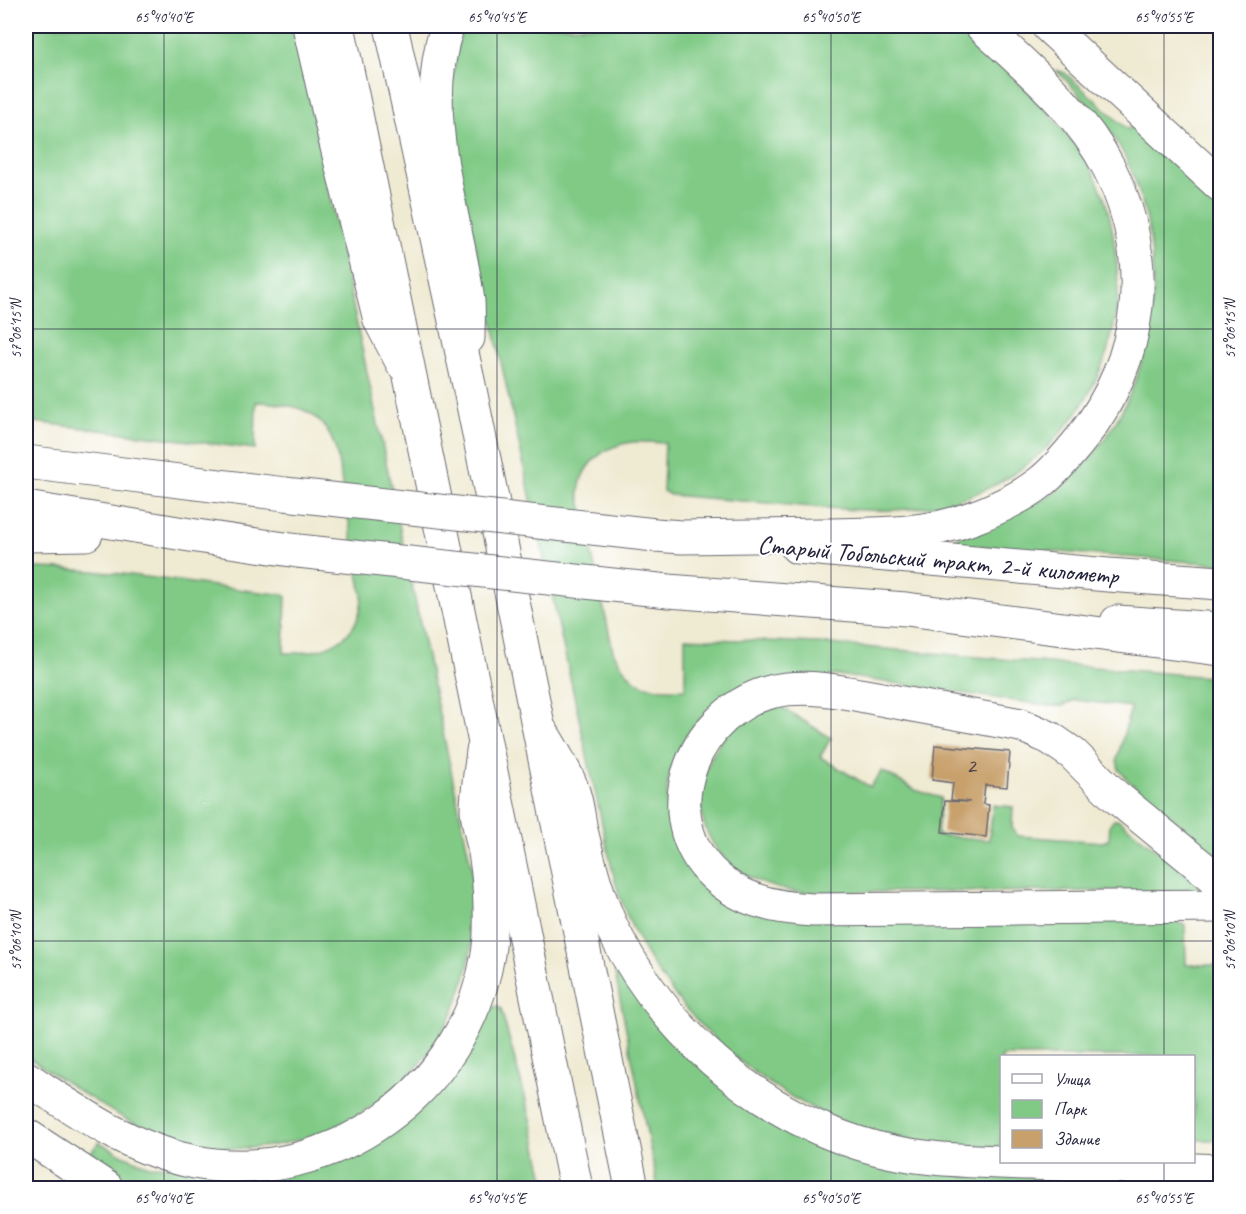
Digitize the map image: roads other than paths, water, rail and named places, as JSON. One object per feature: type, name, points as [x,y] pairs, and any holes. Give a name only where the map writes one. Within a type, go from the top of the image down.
[{"type":"main road","points":[[309,26],[380,320],[410,378]]},
{"type":"main road","points":[[338,26],[485,734],[576,1188]]},
{"type":"main road","points":[[391,26],[469,385],[632,1188]]},
{"type":"main road","points":[[447,26],[436,78],[436,114],[441,161],[468,303],[469,385]]},
{"type":"main road","points":[[26,462],[205,485],[668,536],[892,534],[931,530],[971,519],[1012,501],[1041,483],[1094,423],[1112,392],[1127,357],[1135,322],[1137,288],[1131,231],[1122,196],[1108,167],[1089,135],[1057,97],[982,26]]},
{"type":"main road","points":[[1048,26],[1221,184]]},
{"type":"main road","points":[[26,446],[205,485]]},
{"type":"main road","points":[[26,508],[190,536]]},
{"type":"main road","points":[[26,535],[190,536]]},
{"type":"main road","name":"Старый Тобольский тракт, 2-й километр","points":[[190,536],[298,551],[668,591],[1221,629]]},
{"type":"main road","name":"Старый Тобольский тракт, 2-й километр","points":[[668,536],[1221,583]]},
{"type":"main road","points":[[906,609],[1221,649]]},
{"type":"main road","points":[[1221,882],[1114,795],[1073,754],[1050,738],[1021,725],[825,689],[775,691],[755,697],[732,710],[716,723],[701,741],[692,761],[685,787],[684,809],[696,852],[710,870],[727,885],[764,904],[788,909],[813,910],[1221,906]]},
{"type":"main road","points":[[539,724],[572,787],[588,860],[600,898],[613,928],[634,968],[656,1000],[679,1027],[738,1080],[766,1099],[824,1130],[859,1143],[904,1154],[954,1160],[1000,1162]]},
{"type":"main road","points":[[26,1078],[111,1132],[152,1150],[196,1162],[255,1165],[306,1158],[336,1148],[386,1120],[429,1079],[450,1052],[469,1020],[482,984],[489,952],[489,906],[487,861],[477,809],[485,734]]},
{"type":"main road","points":[[26,1135],[107,1188]]},
{"type":"main road","points":[[1027,1163],[1221,1171]]},
{"type":"main road","points":[[1126,1188],[1221,1171]]}]
